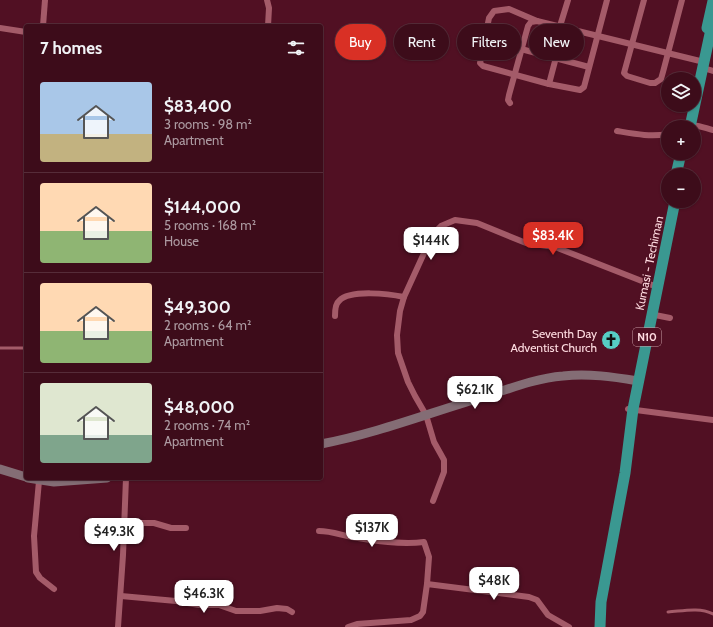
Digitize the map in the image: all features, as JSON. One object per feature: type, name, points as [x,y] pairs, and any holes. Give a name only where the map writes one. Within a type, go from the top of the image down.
[{"type":"highway","points":[[689,120],[705,67],[713,1]]},
{"type":"highway","points":[[710,32],[713,20]]},
{"type":"highway","name":"Kumasi - Techiman","points":[[649,314],[652,285],[669,208]]},
{"type":"highway","name":"Kumasi - Techiman","points":[[600,627],[606,575],[625,473],[625,430],[649,314],[673,208]]},
{"type":"street","points":[[42,24],[44,0]]},
{"type":"street","points":[[267,0],[269,8],[268,24]]},
{"type":"street","points":[[562,24],[568,0]]},
{"type":"street","points":[[552,24],[537,21],[509,9],[494,11],[489,18],[480,63],[484,66],[515,73],[549,84],[580,90],[584,87],[607,0]]},
{"type":"street","points":[[644,0],[624,73],[626,76],[650,83],[655,83],[661,79],[682,0]]},
{"type":"street","points":[[529,51],[521,49],[528,26],[531,22],[537,21]]},
{"type":"street","points":[[0,28],[24,32]]},
{"type":"street","points":[[584,32],[668,52],[705,67]]},
{"type":"street","points":[[510,103],[508,100],[518,60]]},
{"type":"street","points":[[549,84],[555,60]]},
{"type":"street","points":[[563,60],[589,67]]},
{"type":"street","points":[[701,128],[713,130]]},
{"type":"street","points":[[617,131],[641,136],[661,135]]},
{"type":"street","points":[[433,501],[444,472],[444,460],[434,442],[426,415],[414,396],[408,382],[398,353],[397,335],[404,297],[430,240],[441,226],[455,220],[477,223],[526,243],[555,247],[652,285]]},
{"type":"street","points":[[335,316],[336,304],[344,298],[352,295],[393,294],[404,297]]},
{"type":"street","points":[[649,314],[670,318]]},
{"type":"street","points":[[323,444],[342,440],[426,415],[529,382],[574,375],[599,376],[635,381]]},
{"type":"street","points":[[630,409],[713,420]]},
{"type":"street","points":[[0,469],[24,477]]},
{"type":"street","points":[[35,480],[65,482],[86,480]]},
{"type":"street","points":[[118,627],[121,596],[126,480]]},
{"type":"street","points":[[39,481],[34,536],[36,572],[40,578],[54,589]]},
{"type":"street","points":[[124,523],[154,524],[171,528],[186,528]]},
{"type":"street","points":[[319,531],[329,531],[352,537],[391,542],[424,542],[428,557],[427,584],[423,612],[420,616],[411,620],[357,624],[348,627]]},
{"type":"street","points":[[427,584],[529,597],[537,600],[548,615],[569,627]]},
{"type":"street","points":[[121,596],[176,601],[199,605],[219,604],[236,611],[260,611],[276,608],[287,609],[292,612]]},
{"type":"lane","points":[[0,348],[24,348]]},
{"type":"lane","points":[[668,612],[698,609],[713,614]]},
{"type":"place","name":"Seventh Day Adventist Church","points":[[611,340]]}]
